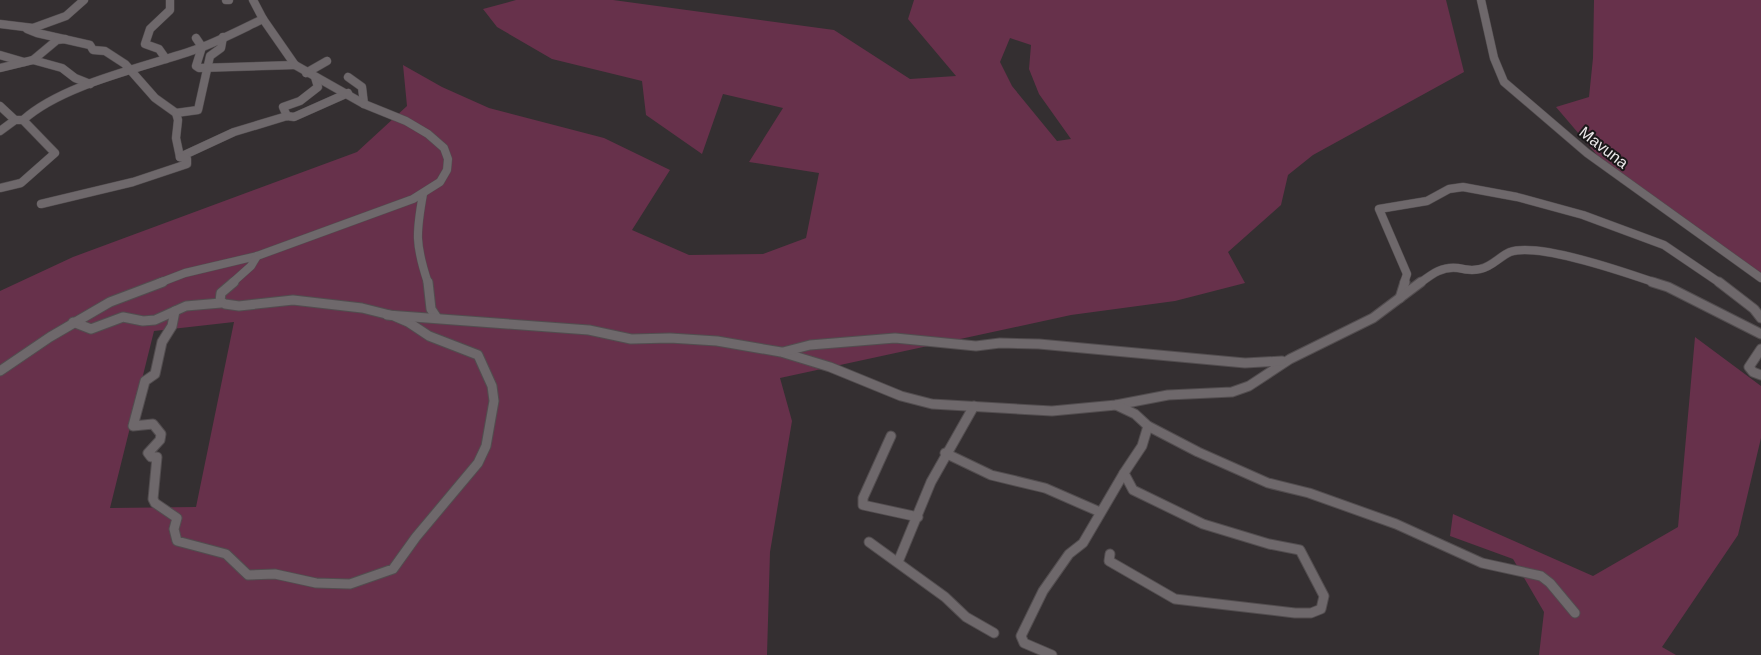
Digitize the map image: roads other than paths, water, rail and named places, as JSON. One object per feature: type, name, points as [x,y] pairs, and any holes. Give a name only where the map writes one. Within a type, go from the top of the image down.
[{"type":"street","points":[[27,29],[66,16],[84,0]]},
{"type":"street","points":[[166,58],[159,49],[145,44],[145,35],[170,10],[170,0]]},
{"type":"street","points":[[0,371],[73,322],[110,302],[185,273],[257,256],[423,194],[440,182],[447,170],[448,159],[444,148],[421,130],[364,104],[348,93],[306,73],[294,65],[262,19],[253,0]]},
{"type":"street","name":"Mavuna","points":[[1481,0],[1494,58],[1504,82],[1588,153],[1761,278]]},
{"type":"street","points":[[0,131],[58,95],[202,47],[262,19]]},
{"type":"street","points":[[0,24],[27,29],[78,44],[90,45],[94,50],[100,52],[106,51],[131,70],[155,98],[176,113],[178,120],[176,138],[180,157]]},
{"type":"street","points":[[176,113],[198,110],[198,96],[210,68],[210,56],[221,48],[223,37]]},
{"type":"street","points":[[196,38],[202,47]]},
{"type":"street","points":[[0,68],[32,60],[57,40],[65,39]]},
{"type":"street","points":[[202,47],[196,66],[199,68],[294,65]]},
{"type":"street","points":[[0,55],[24,62]]},
{"type":"street","points":[[32,60],[62,68],[75,78],[90,84]]},
{"type":"street","points":[[306,73],[327,61]]},
{"type":"street","points":[[287,116],[283,107],[300,101],[318,87],[314,77]]},
{"type":"street","points":[[348,77],[362,87],[364,104]]},
{"type":"street","points":[[180,157],[234,132],[287,116],[294,117],[348,93]]},
{"type":"street","points":[[0,106],[55,152],[42,165],[30,170],[21,183],[0,188]]},
{"type":"street","points":[[41,204],[110,189],[165,173],[187,164],[187,159],[180,157]]},
{"type":"street","points":[[1400,298],[1407,274],[1380,209],[1427,201],[1450,189],[1463,187],[1517,197],[1583,215],[1664,245],[1734,292],[1754,309],[1761,318]]},
{"type":"street","points":[[423,194],[416,234],[420,260],[428,282],[431,309],[438,318]]},
{"type":"street","points":[[73,322],[91,329],[123,317],[143,321],[155,320],[186,306],[221,303],[232,306],[278,300],[309,302],[387,314],[589,330],[631,339],[670,338],[717,341],[781,352],[830,367],[901,396],[932,404],[1052,411],[1116,405],[1168,396],[1232,392],[1249,386],[1290,359],[1372,318],[1437,270],[1455,268],[1472,271],[1483,269],[1511,252],[1550,253],[1604,265],[1668,287],[1761,334]]},
{"type":"street","points":[[221,303],[221,293],[251,266],[257,256]]},
{"type":"street","points":[[175,310],[172,326],[166,331],[160,348],[156,372],[144,381],[133,426],[140,427],[153,424],[160,434],[160,440],[148,454],[150,457],[156,457],[153,499],[155,503],[177,518],[174,530],[177,541],[226,554],[238,568],[248,574],[275,574],[316,583],[350,584],[393,569],[416,537],[478,463],[486,446],[492,419],[492,386],[478,355],[421,333],[406,321],[387,314]]},
{"type":"street","points":[[781,352],[810,345],[894,338],[976,346],[1000,343],[1040,344],[1245,363],[1275,363],[1290,359]]},
{"type":"street","points":[[1761,349],[1750,367],[1753,372],[1761,375]]},
{"type":"street","points":[[1116,405],[1140,416],[1148,426],[1198,452],[1268,483],[1309,493],[1396,524],[1482,564],[1512,568],[1541,576],[1550,583],[1575,613]]},
{"type":"street","points":[[898,562],[945,453],[974,406]]},
{"type":"street","points":[[1052,655],[1024,644],[1021,636],[1043,591],[1069,554],[1084,544],[1100,512],[1142,446],[1148,426]]},
{"type":"street","points":[[891,436],[863,498],[863,505],[918,517]]},
{"type":"street","points":[[945,453],[991,475],[1045,488],[1100,512]]},
{"type":"street","points":[[1110,554],[1108,561],[1175,599],[1295,614],[1315,612],[1321,608],[1323,603],[1321,589],[1300,550],[1269,544],[1203,524],[1133,490],[1124,473]]},
{"type":"street","points":[[869,542],[945,598],[966,617],[994,633]]}]
